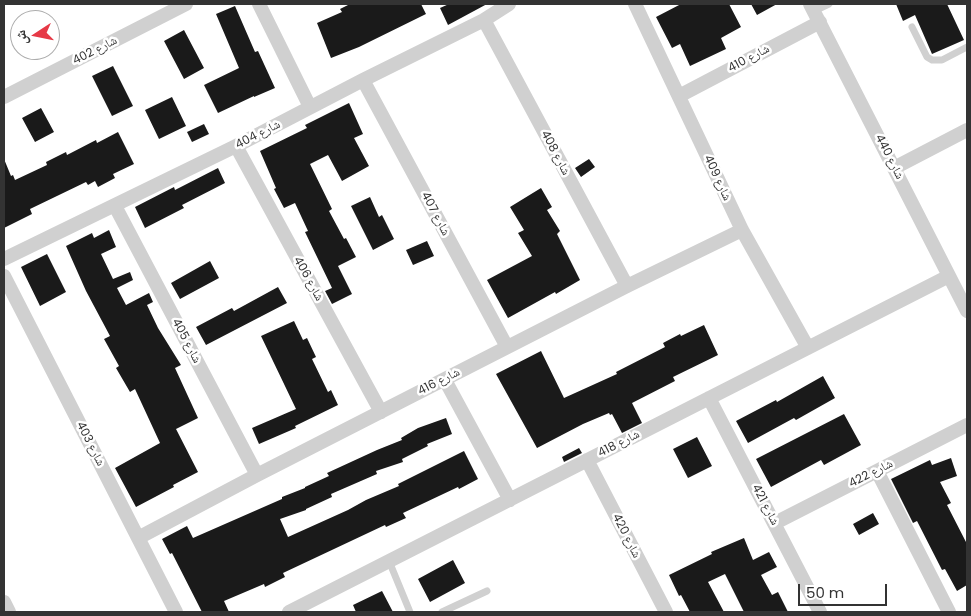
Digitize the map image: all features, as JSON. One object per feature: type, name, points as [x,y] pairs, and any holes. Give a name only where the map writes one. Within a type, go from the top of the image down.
[{"type":"street","name":"شارع 402","points":[[4,97],[186,4]]},
{"type":"street","points":[[259,4],[310,107]]},
{"type":"street","name":"شارع 404","points":[[4,259],[236,146],[484,20],[509,4]]},
{"type":"street","name":"شارع 409","points":[[635,4],[742,230],[808,348]]},
{"type":"street","name":"شارع 410","points":[[679,96],[815,13]]},
{"type":"street","name":"شارع 440","points":[[815,13],[967,311]]},
{"type":"street","name":"شارع 408","points":[[484,20],[627,286]]},
{"type":"street","name":"شارع 407","points":[[363,80],[507,347]]},
{"type":"street","points":[[894,168],[967,130]]},
{"type":"street","name":"شارع 406","points":[[236,146],[381,412]]},
{"type":"street","name":"شارع 405","points":[[116,206],[257,475]]},
{"type":"street","name":"شارع 416","points":[[138,538],[507,347],[742,230]]},
{"type":"street","name":"شارع 403","points":[[4,276],[176,612]]},
{"type":"street","name":"شارع 418","points":[[290,612],[949,276]]},
{"type":"street","points":[[444,380],[510,500]]},
{"type":"street","name":"شارع 421","points":[[708,398],[820,612]]},
{"type":"street","name":"شارع 422","points":[[775,523],[967,424]]},
{"type":"street","name":"شارع 420","points":[[587,460],[666,612]]},
{"type":"street","points":[[877,471],[949,612]]},
{"type":"street","points":[[4,602],[9,612]]},
{"type":"lane","points":[[815,13],[829,4]]},
{"type":"lane","points":[[912,27],[927,57],[932,60],[942,60],[967,47]]},
{"type":"lane","points":[[390,561],[410,612]]},
{"type":"lane","points":[[442,612],[487,591]]},
{"type":"building","points":[[350,4],[421,4],[426,14],[359,47],[331,58],[317,23],[342,12],[340,9]]},
{"type":"building","points":[[449,4],[487,4],[448,25],[440,8]]},
{"type":"building","points":[[681,4],[729,4],[741,27],[721,38],[726,49],[690,66],[680,44],[672,48],[656,17]]},
{"type":"building","points":[[751,4],[777,4],[757,15]]},
{"type":"building","points":[[896,4],[947,4],[964,40],[932,54],[915,15],[903,21]]},
{"type":"building","points":[[235,6],[255,52],[258,51],[275,88],[218,113],[204,85],[239,68],[216,14]]},
{"type":"building","points":[[184,30],[204,68],[184,79],[164,41]]},
{"type":"building","points":[[113,66],[133,106],[112,116],[92,76]]},
{"type":"building","points":[[172,97],[186,126],[159,139],[145,110]]},
{"type":"building","points":[[349,103],[363,134],[354,138],[369,166],[342,181],[328,155],[310,164],[332,209],[329,211],[356,257],[338,266],[352,294],[332,304],[325,291],[332,288],[305,232],[308,231],[295,203],[284,208],[274,189],[276,188],[260,151],[307,128],[305,125]]},
{"type":"building","points":[[41,108],[54,132],[35,142],[22,118]]},
{"type":"building","points":[[204,124],[209,134],[192,142],[187,132]]},
{"type":"building","points":[[118,132],[134,164],[113,174],[115,178],[98,187],[95,181],[88,185],[86,182],[30,209],[32,214],[4,228],[4,159],[11,176],[13,175],[15,180],[47,165],[46,162],[66,152],[67,155],[96,140],[97,143]]},
{"type":"building","points":[[589,159],[595,167],[581,177],[575,168]]},
{"type":"building","points":[[218,168],[225,183],[182,205],[184,208],[145,228],[135,207],[174,187],[175,190]]},
{"type":"building","points":[[541,188],[552,207],[547,210],[560,231],[557,234],[580,280],[508,318],[487,280],[532,256],[518,233],[524,230],[510,207]]},
{"type":"building","points":[[370,197],[379,217],[382,215],[394,239],[373,250],[351,206]]},
{"type":"building","points":[[109,230],[116,247],[101,254],[113,279],[130,272],[133,280],[117,288],[126,305],[149,293],[153,302],[147,305],[158,328],[181,365],[175,368],[198,418],[176,429],[198,472],[136,507],[115,468],[160,443],[135,389],[130,392],[116,368],[119,366],[104,339],[110,336],[86,291],[66,246],[92,233],[94,238]]},
{"type":"building","points":[[427,241],[434,256],[413,265],[406,250]]},
{"type":"building","points":[[47,254],[66,292],[40,306],[21,267]]},
{"type":"building","points":[[210,261],[219,278],[180,299],[171,283]]},
{"type":"building","points":[[278,287],[287,303],[206,345],[196,327],[232,308],[234,311]]},
{"type":"building","points":[[294,321],[303,340],[307,338],[316,357],[312,359],[328,392],[331,390],[338,405],[295,426],[296,428],[259,444],[252,428],[296,409],[261,336]]},
{"type":"building","points":[[704,325],[718,355],[673,377],[675,381],[632,403],[642,423],[622,433],[612,414],[610,415],[609,413],[537,448],[496,374],[541,351],[564,398],[617,374],[616,372],[665,347],[663,343]]},
{"type":"building","points":[[823,376],[835,398],[796,420],[794,418],[748,443],[736,421],[776,400],[777,402]]},
{"type":"building","points":[[844,414],[861,445],[824,465],[821,460],[771,487],[756,459]]},
{"type":"building","points":[[446,418],[452,434],[427,444],[428,446],[402,459],[403,462],[376,471],[377,474],[331,494],[332,497],[306,510],[280,519],[288,537],[399,486],[398,484],[464,451],[478,479],[403,513],[406,518],[386,527],[385,525],[283,573],[285,577],[265,587],[264,584],[224,601],[229,612],[202,612],[172,553],[170,554],[162,539],[187,526],[193,538],[305,488],[329,476],[327,473],[402,440],[401,438],[418,428]]},
{"type":"building","points":[[697,437],[712,466],[688,478],[673,449]]},
{"type":"building","points":[[579,448],[582,453],[564,462],[562,457]]},
{"type":"building","points":[[951,458],[957,476],[940,482],[951,503],[947,505],[967,544],[967,585],[957,591],[945,569],[942,570],[917,521],[913,523],[891,479],[930,460],[932,465]]},
{"type":"building","points":[[873,513],[879,524],[859,535],[853,524]]},
{"type":"building","points":[[744,538],[753,560],[769,552],[777,567],[761,575],[772,595],[778,592],[788,612],[744,612],[725,574],[708,582],[724,612],[690,612],[681,595],[679,596],[669,575],[712,554],[711,552]]},
{"type":"building","points":[[453,560],[465,583],[430,602],[418,579]]},
{"type":"building","points":[[382,591],[393,612],[356,612],[353,605]]}]
